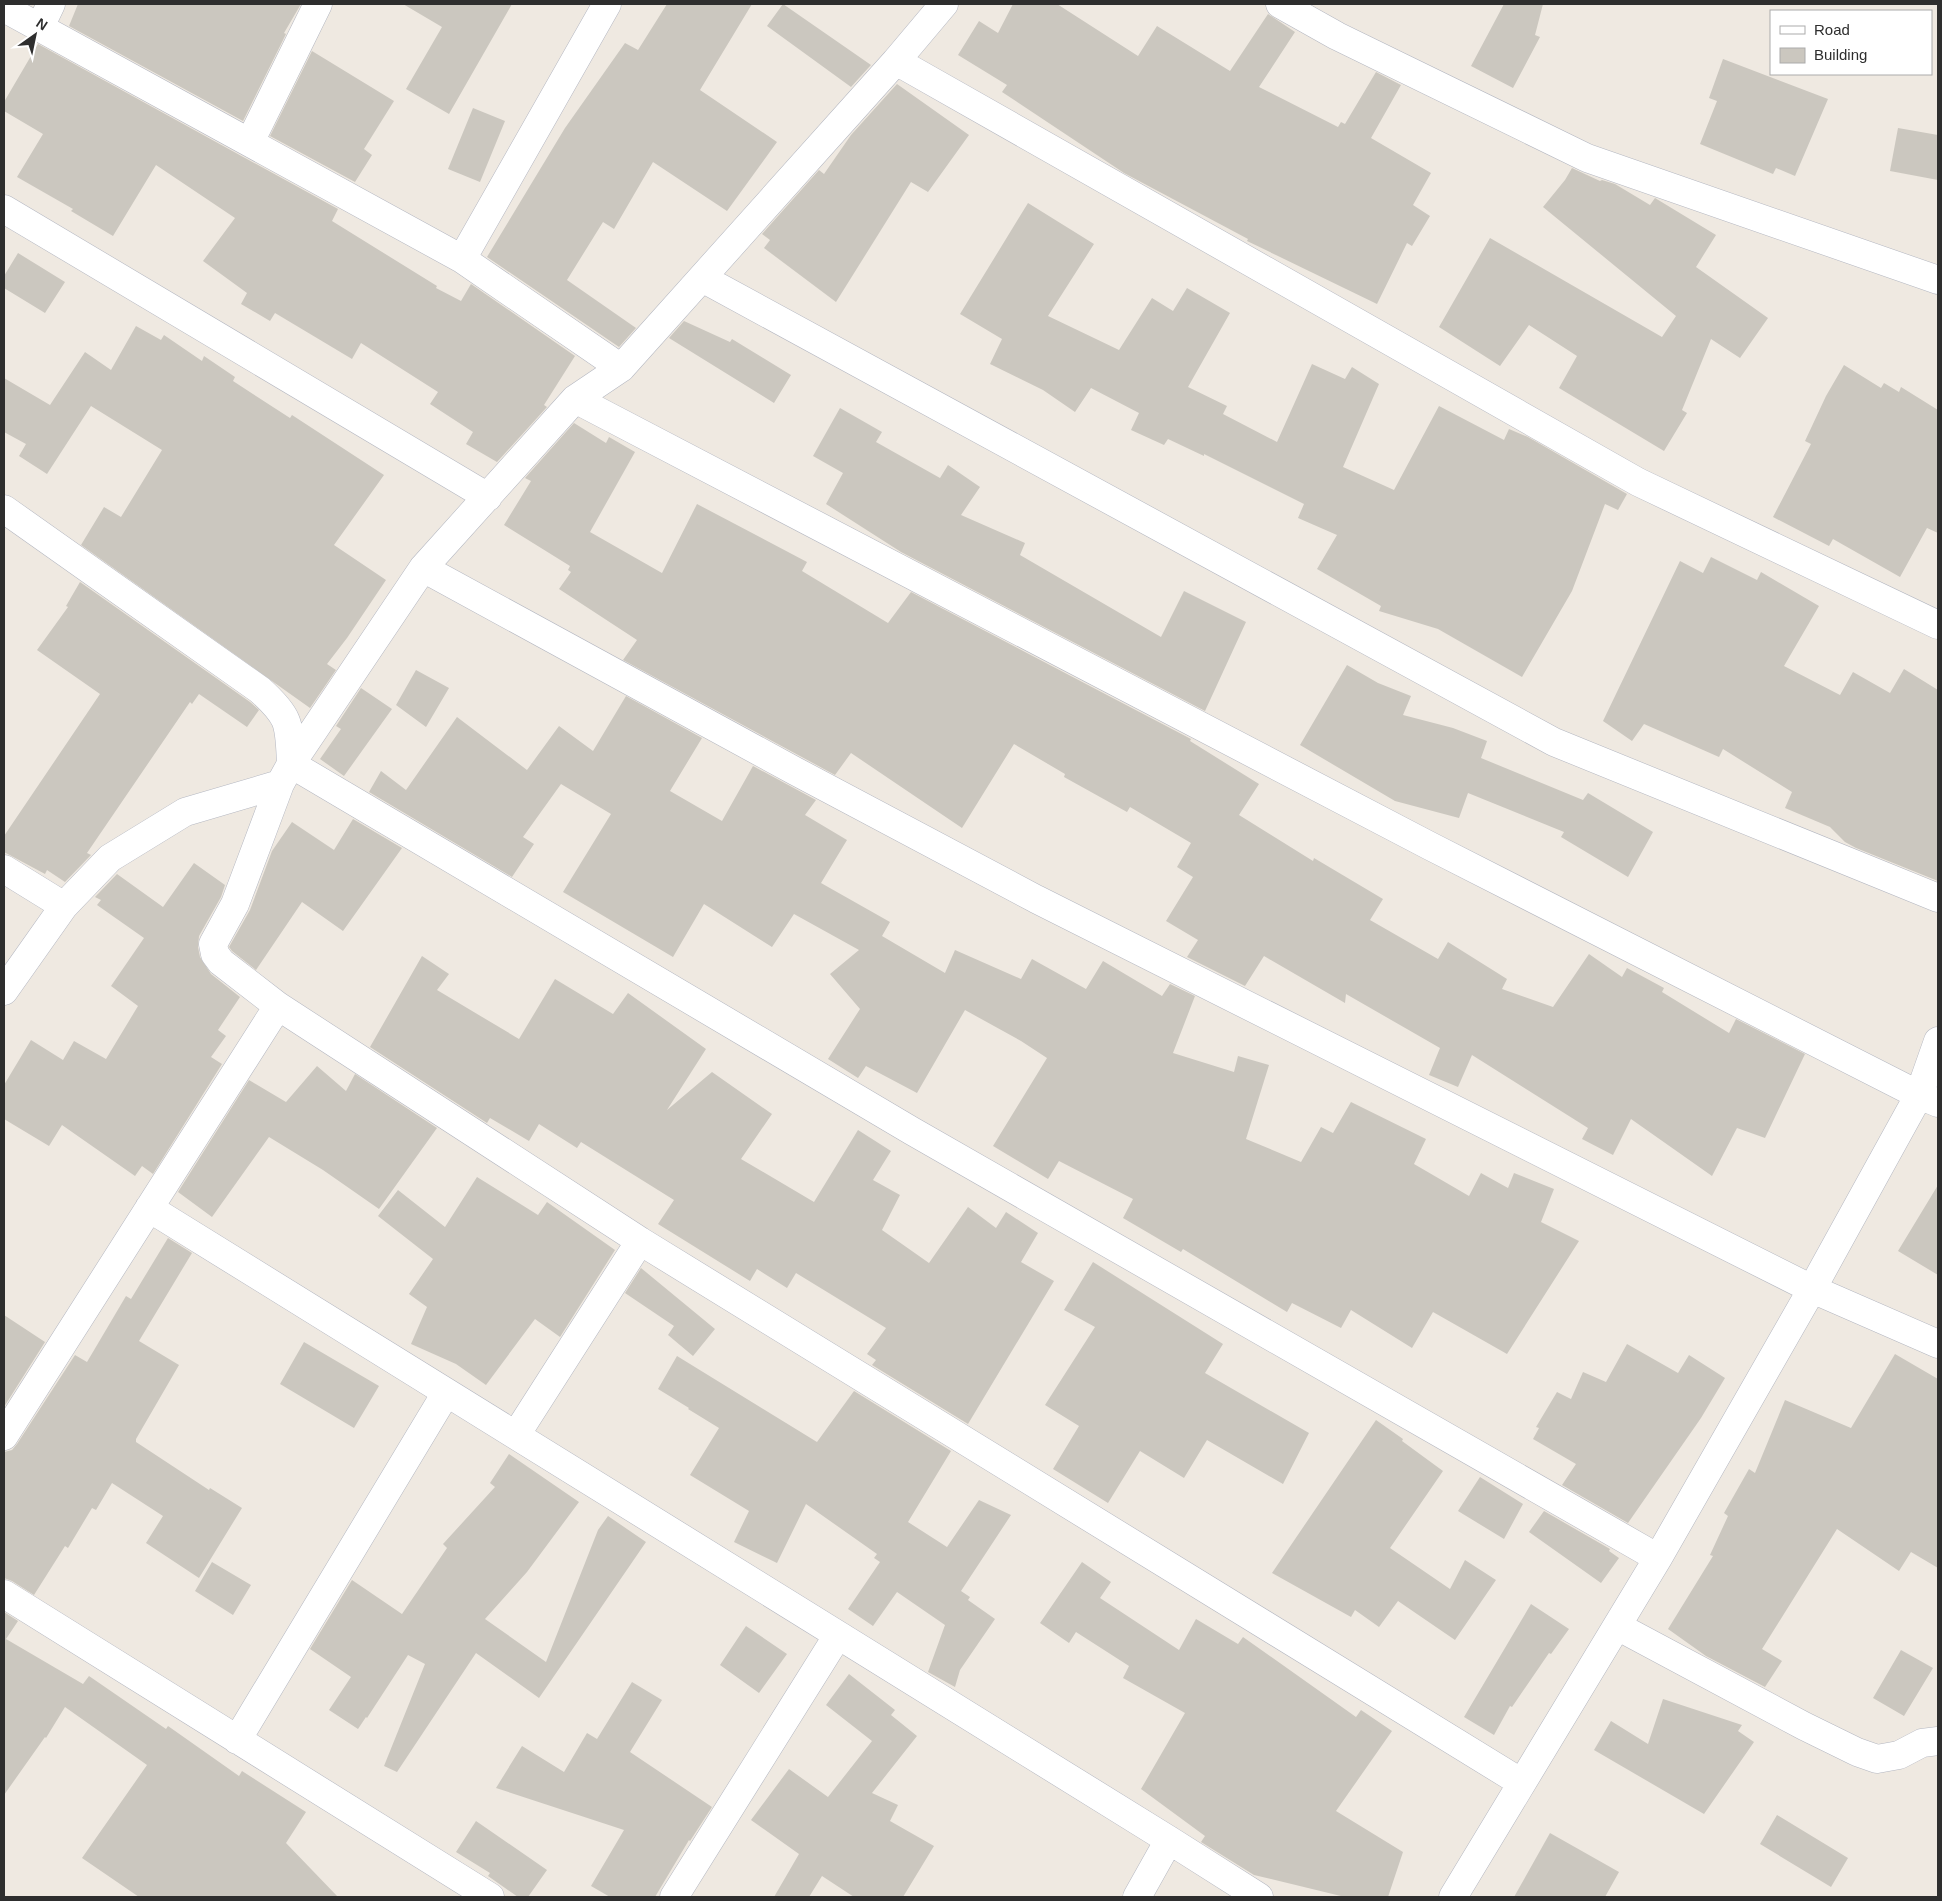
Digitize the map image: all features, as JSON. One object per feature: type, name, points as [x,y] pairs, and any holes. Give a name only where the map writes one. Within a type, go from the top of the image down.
[{"type":"street","points":[[250,142],[318,4]]},
{"type":"street","points":[[462,259],[608,4]]},
{"type":"street","points":[[944,4],[896,61],[621,368],[576,400],[423,568],[286,774],[235,904],[213,944],[215,954],[221,962],[278,1006],[640,1241],[1522,1783]]},
{"type":"street","points":[[1280,4],[1337,36],[1587,158],[1938,280]]},
{"type":"street","points":[[6,14],[46,15],[250,142],[462,259],[621,368]]},
{"type":"street","points":[[896,61],[1638,482],[1938,625]]},
{"type":"street","points":[[4,209],[488,497]]},
{"type":"street","points":[[702,278],[1554,742],[1938,898]]},
{"type":"street","points":[[576,400],[1430,846],[1928,1099]]},
{"type":"street","points":[[4,509],[260,690],[277,706],[289,725],[286,774]]},
{"type":"street","points":[[423,568],[795,771],[1036,899],[1812,1289],[1938,1344]]},
{"type":"street","points":[[4,991],[64,906],[110,858],[185,812],[286,774]]},
{"type":"street","points":[[286,774],[1658,1558]]},
{"type":"street","points":[[4,869],[64,906]]},
{"type":"street","points":[[4,1436],[278,1006]]},
{"type":"street","points":[[1453,1897],[1658,1558],[1812,1289],[1928,1099],[1938,1041]]},
{"type":"street","points":[[149,1208],[1259,1897]]},
{"type":"street","points":[[516,1435],[640,1241]]},
{"type":"street","points":[[237,1740],[446,1393]]},
{"type":"street","points":[[4,1594],[490,1897]]},
{"type":"street","points":[[1617,1626],[1804,1726],[1857,1752],[1878,1759],[1899,1755],[1922,1743],[1938,1741]]},
{"type":"street","points":[[674,1897],[838,1635]]},
{"type":"street","points":[[1137,1897],[1169,1840]]},
{"type":"building","points":[[78,4],[301,4],[284,33],[286,34],[243,121],[69,26]]},
{"type":"building","points":[[403,4],[512,4],[449,114],[406,89],[442,27]]},
{"type":"building","points":[[667,4],[752,4],[700,90],[777,142],[727,211],[653,162],[614,229],[603,222],[567,280],[636,328],[619,347],[487,257],[565,128],[625,43],[638,50]]},
{"type":"building","points":[[783,4],[871,65],[851,87],[767,26]]},
{"type":"building","points":[[1013,4],[1057,4],[1138,56],[1157,26],[1230,71],[1268,14],[1295,32],[1259,87],[1338,127],[1341,122],[1345,124],[1376,72],[1401,85],[1371,138],[1431,173],[1413,205],[1430,216],[1412,246],[1407,243],[1377,304],[1247,241],[1248,239],[1124,173],[1002,92],[1007,85],[958,55],[979,21],[998,33]]},
{"type":"building","points":[[1504,4],[1543,4],[1535,35],[1540,37],[1513,88],[1471,66]]},
{"type":"building","points":[[38,44],[338,209],[332,221],[437,286],[436,288],[461,301],[471,284],[575,356],[544,405],[547,407],[497,462],[466,444],[473,432],[430,404],[438,392],[361,343],[352,359],[275,313],[270,321],[241,304],[247,293],[203,261],[235,218],[156,165],[113,236],[71,211],[73,209],[17,177],[43,134],[4,111],[4,102]]},
{"type":"building","points":[[312,51],[394,101],[364,149],[372,155],[355,182],[270,136]]},
{"type":"building","points":[[1723,59],[1828,99],[1795,176],[1776,168],[1773,174],[1700,144],[1717,101],[1709,98]]},
{"type":"building","points":[[897,84],[969,135],[928,192],[911,182],[836,302],[764,248],[770,240],[762,234],[819,170],[824,174],[851,135]]},
{"type":"building","points":[[473,108],[505,121],[480,182],[448,169]]},
{"type":"building","points":[[1898,128],[1938,135],[1938,180],[1890,171]]},
{"type":"building","points":[[1572,168],[1600,181],[1615,184],[1650,205],[1655,198],[1716,235],[1696,267],[1768,318],[1740,358],[1711,339],[1682,410],[1687,413],[1664,451],[1559,388],[1577,356],[1529,325],[1500,366],[1439,327],[1490,238],[1662,337],[1676,316],[1543,207],[1565,180]]},
{"type":"building","points":[[1028,203],[1094,244],[1048,316],[1119,350],[1152,298],[1173,311],[1187,288],[1230,313],[1188,387],[1227,406],[1223,414],[1277,442],[1312,364],[1345,379],[1352,367],[1379,384],[1343,467],[1394,490],[1439,406],[1504,440],[1509,429],[1528,437],[1627,494],[1618,510],[1605,504],[1572,591],[1522,677],[1438,629],[1379,611],[1381,606],[1317,569],[1337,535],[1298,518],[1304,504],[1204,454],[1204,456],[1168,439],[1164,445],[1131,430],[1139,413],[1091,388],[1075,412],[1043,390],[990,364],[1002,339],[960,314]]},
{"type":"building","points":[[18,253],[65,282],[45,313],[4,288],[4,276]]},
{"type":"building","points":[[684,321],[730,342],[732,339],[791,375],[774,403],[669,338]]},
{"type":"building","points":[[136,326],[161,340],[164,335],[202,361],[204,356],[235,377],[233,381],[290,418],[292,415],[384,475],[334,545],[386,580],[327,664],[336,670],[310,708],[81,545],[104,507],[121,517],[162,450],[91,406],[47,474],[19,456],[26,444],[4,432],[4,378],[50,405],[85,352],[111,370]]},
{"type":"building","points":[[1844,365],[1881,388],[1884,383],[1899,392],[1901,387],[1938,410],[1938,533],[1927,528],[1900,577],[1833,539],[1829,546],[1773,517],[1811,444],[1805,441],[1826,396]]},
{"type":"building","points":[[840,408],[882,432],[876,442],[940,478],[948,465],[980,487],[961,515],[1025,543],[1020,555],[1161,637],[1184,591],[1246,622],[1205,711],[901,552],[826,504],[843,473],[813,456]]},
{"type":"building","points":[[574,423],[606,443],[609,437],[635,452],[590,532],[662,573],[697,504],[807,562],[802,571],[888,623],[911,592],[1191,739],[1190,741],[1259,784],[1239,815],[1313,861],[1314,858],[1383,899],[1370,920],[1438,959],[1448,942],[1507,979],[1502,989],[1553,1007],[1589,954],[1622,977],[1627,968],[1664,988],[1662,992],[1729,1033],[1736,1019],[1805,1054],[1765,1138],[1737,1128],[1712,1176],[1631,1119],[1613,1155],[1582,1139],[1588,1128],[1472,1055],[1458,1087],[1429,1075],[1440,1048],[1346,994],[1345,1003],[1264,956],[1245,986],[1187,957],[1198,940],[1166,921],[1193,877],[1177,867],[1191,843],[1130,807],[1127,812],[1064,777],[1065,774],[1014,744],[962,828],[851,753],[835,775],[623,660],[637,640],[559,589],[571,572],[568,570],[570,566],[504,525],[531,481],[525,478]]},
{"type":"building","points":[[1711,557],[1757,580],[1761,572],[1819,606],[1784,666],[1840,695],[1853,672],[1890,693],[1904,669],[1938,690],[1938,881],[1856,848],[1845,842],[1830,827],[1785,808],[1792,792],[1723,749],[1719,757],[1644,724],[1632,741],[1603,721],[1680,561],[1703,573]]},
{"type":"building","points":[[80,582],[259,710],[247,727],[199,694],[192,704],[190,702],[87,853],[91,855],[65,882],[47,870],[45,874],[4,852],[4,836],[100,694],[37,650],[68,607],[66,606]]},
{"type":"building","points":[[1347,665],[1378,683],[1411,696],[1403,715],[1453,728],[1487,741],[1481,758],[1583,800],[1588,793],[1653,832],[1628,877],[1561,837],[1564,832],[1468,793],[1459,818],[1395,801],[1300,745]]},
{"type":"building","points":[[416,670],[449,688],[426,727],[396,705]]},
{"type":"building","points":[[361,688],[392,709],[344,776],[320,759],[341,729],[336,726]]},
{"type":"building","points":[[626,696],[702,738],[670,791],[722,821],[753,766],[816,800],[805,815],[847,840],[821,883],[890,922],[882,936],[945,973],[955,950],[1021,979],[1032,959],[1086,989],[1103,961],[1162,996],[1170,984],[1195,996],[1173,1053],[1234,1072],[1238,1056],[1269,1065],[1246,1139],[1301,1162],[1321,1127],[1333,1133],[1351,1102],[1426,1139],[1414,1164],[1469,1196],[1481,1173],[1508,1188],[1514,1173],[1554,1189],[1541,1222],[1579,1241],[1507,1354],[1433,1312],[1412,1348],[1351,1310],[1341,1328],[1292,1303],[1287,1312],[1183,1249],[1181,1252],[1123,1218],[1133,1199],[1059,1161],[1048,1179],[993,1146],[1047,1058],[1021,1041],[965,1010],[917,1093],[866,1066],[858,1078],[828,1059],[860,1009],[830,974],[859,950],[794,914],[772,947],[704,904],[673,957],[563,892],[611,814],[561,784],[523,837],[534,844],[512,877],[369,792],[381,771],[406,790],[457,717],[527,770],[559,726],[593,751]]},
{"type":"building","points":[[353,819],[402,848],[343,931],[302,902],[256,970],[229,947],[250,910],[272,851],[292,822],[334,850]]},
{"type":"building","points":[[194,863],[225,885],[221,897],[199,936],[198,947],[200,957],[211,974],[240,997],[218,1030],[226,1036],[211,1057],[222,1064],[153,1174],[142,1166],[135,1176],[62,1125],[49,1146],[4,1119],[4,1085],[31,1040],[63,1060],[74,1041],[106,1059],[138,1006],[111,986],[144,938],[97,905],[101,900],[95,897],[117,874],[163,907]]},
{"type":"building","points":[[422,956],[449,974],[437,990],[519,1039],[555,979],[613,1014],[628,993],[706,1049],[667,1110],[712,1072],[772,1114],[741,1159],[814,1202],[858,1130],[891,1151],[873,1180],[900,1195],[882,1230],[929,1263],[968,1207],[996,1228],[1006,1212],[1038,1233],[1021,1262],[1054,1281],[968,1424],[872,1365],[876,1360],[867,1354],[886,1328],[796,1273],[787,1288],[757,1269],[750,1281],[658,1224],[674,1200],[581,1142],[577,1148],[539,1124],[529,1141],[490,1118],[487,1123],[370,1047]]},
{"type":"building","points":[[317,1066],[346,1091],[355,1074],[437,1128],[379,1209],[323,1170],[269,1137],[212,1217],[178,1192],[249,1080],[286,1102]]},
{"type":"building","points":[[477,1177],[538,1215],[547,1202],[615,1250],[560,1337],[535,1319],[486,1385],[456,1364],[411,1344],[427,1307],[409,1294],[433,1259],[378,1216],[398,1190],[445,1227]]},
{"type":"building","points":[[1938,1185],[1938,1275],[1898,1251]]},
{"type":"building","points":[[168,1238],[192,1253],[139,1341],[179,1365],[136,1442],[209,1490],[210,1488],[242,1508],[199,1578],[146,1543],[163,1516],[112,1483],[96,1510],[92,1508],[68,1548],[65,1546],[34,1595],[4,1578],[4,1452],[12,1450],[17,1444],[75,1355],[87,1362],[126,1296],[131,1299]]},
{"type":"building","points":[[1093,1262],[1223,1344],[1205,1373],[1309,1433],[1283,1484],[1207,1440],[1184,1478],[1140,1451],[1108,1503],[1053,1469],[1079,1426],[1045,1405],[1095,1327],[1064,1310]]},
{"type":"building","points":[[641,1268],[715,1329],[693,1356],[668,1335],[674,1326],[625,1293]]},
{"type":"building","points":[[4,1315],[45,1342],[4,1407]]},
{"type":"building","points":[[304,1342],[379,1386],[354,1428],[280,1384]]},
{"type":"building","points":[[1627,1344],[1678,1373],[1689,1355],[1725,1378],[1701,1418],[1628,1523],[1562,1485],[1576,1464],[1533,1439],[1539,1428],[1536,1427],[1557,1392],[1571,1399],[1583,1372],[1606,1382]]},
{"type":"building","points":[[1895,1354],[1938,1379],[1938,1568],[1911,1552],[1899,1571],[1837,1529],[1762,1649],[1782,1661],[1765,1687],[1706,1656],[1668,1629],[1713,1556],[1710,1555],[1728,1516],[1724,1513],[1749,1469],[1755,1473],[1785,1400],[1851,1428]]},
{"type":"building","points":[[677,1356],[817,1442],[854,1391],[951,1451],[908,1522],[947,1547],[979,1500],[1011,1515],[961,1591],[970,1597],[968,1600],[995,1619],[960,1670],[955,1687],[928,1672],[945,1625],[897,1592],[873,1626],[848,1609],[880,1562],[874,1558],[877,1554],[806,1504],[777,1563],[734,1542],[749,1511],[690,1475],[719,1428],[658,1389]]},
{"type":"building","points":[[1376,1420],[1443,1471],[1390,1548],[1450,1589],[1465,1560],[1496,1580],[1455,1640],[1398,1601],[1379,1627],[1355,1610],[1351,1617],[1272,1573]]},
{"type":"building","points":[[509,1454],[579,1502],[527,1572],[485,1619],[546,1662],[598,1530],[608,1516],[646,1542],[539,1698],[476,1653],[397,1772],[384,1766],[425,1664],[408,1655],[358,1729],[329,1710],[351,1677],[310,1649],[352,1580],[402,1614],[447,1548],[443,1544],[495,1487],[490,1483]]},
{"type":"building","points":[[1480,1477],[1523,1504],[1504,1539],[1458,1511]]},
{"type":"building","points":[[1544,1511],[1610,1549],[1609,1551],[1619,1558],[1601,1583],[1529,1532]]},
{"type":"building","points":[[212,1562],[251,1585],[233,1615],[195,1591]]},
{"type":"building","points":[[1082,1562],[1111,1582],[1100,1598],[1179,1650],[1196,1619],[1238,1644],[1243,1637],[1356,1717],[1361,1710],[1392,1731],[1336,1811],[1403,1852],[1388,1897],[1345,1897],[1254,1875],[1201,1842],[1205,1836],[1141,1789],[1185,1713],[1123,1678],[1129,1666],[1076,1632],[1069,1643],[1040,1623]]},
{"type":"building","points":[[1531,1604],[1569,1629],[1551,1654],[1549,1653],[1512,1707],[1510,1706],[1494,1735],[1464,1717]]},
{"type":"building","points":[[4,1612],[18,1621],[6,1639],[83,1684],[89,1676],[166,1729],[168,1726],[239,1776],[242,1771],[306,1812],[286,1843],[338,1897],[139,1897],[82,1858],[147,1765],[65,1707],[46,1738],[4,1795]]},
{"type":"building","points":[[746,1626],[787,1654],[759,1693],[720,1665]]},
{"type":"building","points":[[1901,1650],[1933,1668],[1904,1716],[1873,1698]]},
{"type":"building","points":[[849,1674],[895,1710],[891,1715],[917,1736],[872,1793],[898,1805],[890,1821],[934,1846],[903,1897],[854,1897],[822,1876],[809,1897],[774,1897],[799,1854],[751,1820],[789,1769],[828,1797],[872,1741],[826,1705]]},
{"type":"building","points":[[632,1682],[662,1700],[630,1752],[712,1807],[689,1840],[655,1897],[610,1897],[591,1886],[624,1830],[496,1788],[522,1746],[564,1772],[587,1733],[597,1739]]},
{"type":"building","points":[[1663,1699],[1742,1725],[1738,1731],[1754,1742],[1704,1814],[1594,1750],[1611,1721],[1648,1744]]},
{"type":"building","points":[[1777,1815],[1848,1858],[1831,1887],[1760,1844]]},
{"type":"building","points":[[476,1821],[547,1870],[528,1897],[518,1897],[488,1876],[490,1873],[456,1852]]},
{"type":"building","points":[[1550,1833],[1619,1872],[1605,1897],[1514,1897]]}]
